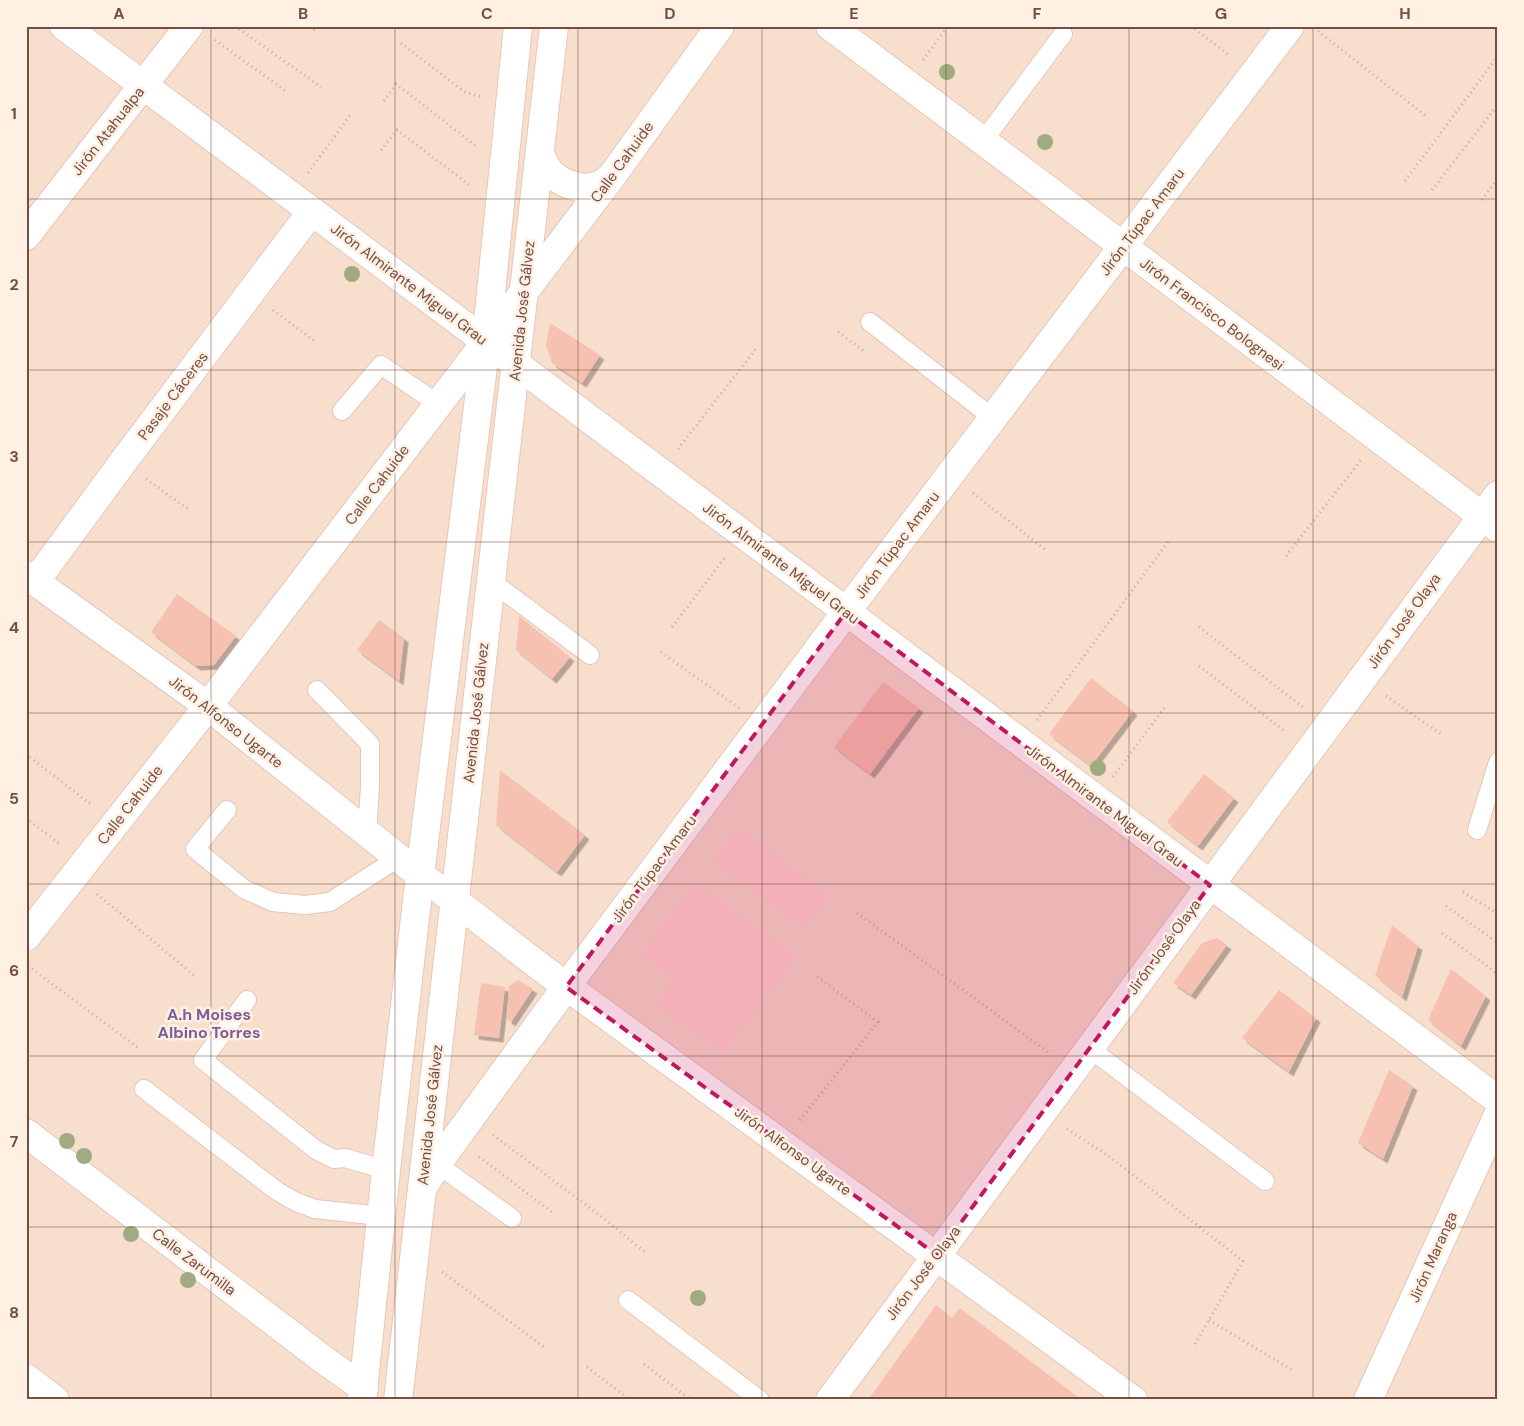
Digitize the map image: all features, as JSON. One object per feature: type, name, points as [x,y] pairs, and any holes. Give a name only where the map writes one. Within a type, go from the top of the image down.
[{"type":"street","name":"Jirón Almirante Miguel Grau","points":[[64,26],[1498,1100]]},
{"type":"street","points":[[363,1394],[386,1170],[420,875],[486,342],[508,106],[518,26]]},
{"type":"street","name":"Avenida José Gálvez","points":[[398,1400],[554,26]]},
{"type":"street","name":"Calle Cahuide","points":[[26,937],[208,706],[486,342],[612,176],[720,26]]},
{"type":"street","name":"Jirón Francisco Bolognesi","points":[[830,26],[1490,522]]},
{"type":"street","name":"Jirón Túpac Amaru","points":[[422,1189],[566,987],[762,724],[1290,26]]},
{"type":"street","name":"Jirón Atahualpa","points":[[26,236],[144,86],[192,30]]},
{"type":"street","points":[[540,154],[548,170],[567,184],[590,187],[599,185],[612,176]]},
{"type":"street","name":"Pasaje Cáceres","points":[[31,579],[123,462],[250,294],[302,204]]},
{"type":"street","name":"Jirón José Olaya","points":[[830,1400],[1362,679],[1490,522],[1498,495]]},
{"type":"street","name":"Jirón Alfonso Ugarte","points":[[31,579],[208,706],[398,858],[566,987],[1133,1400]]},
{"type":"street","name":"Jirón Maranga","points":[[1368,1400],[1498,1114]]},
{"type":"street","name":"Calle Zarumilla","points":[[26,1134],[328,1363],[363,1394]]},
{"type":"lane","points":[[983,141],[1063,34]]},
{"type":"lane","points":[[870,322],[993,418]]},
{"type":"lane","points":[[342,411],[381,365],[438,404]]},
{"type":"lane","points":[[491,581],[590,655]]},
{"type":"lane","points":[[317,690],[370,744],[367,833]]},
{"type":"lane","points":[[1477,830],[1498,762]]},
{"type":"lane","points":[[227,810],[196,849],[244,889],[273,902],[305,905],[330,902],[398,858]]},
{"type":"lane","points":[[247,1000],[203,1060],[316,1150],[334,1159],[346,1158],[386,1170]]},
{"type":"lane","points":[[1090,1048],[1265,1181]]},
{"type":"lane","points":[[144,1089],[277,1191],[296,1202],[315,1209],[381,1216]]},
{"type":"lane","points":[[438,1164],[512,1218]]},
{"type":"lane","points":[[628,1300],[760,1400]]},
{"type":"path","points":[[236,26],[320,87]]},
{"type":"path","points":[[310,26],[317,32]]},
{"type":"path","points":[[906,84],[948,26]]},
{"type":"path","points":[[1190,26],[1254,73]]},
{"type":"path","points":[[1312,26],[1426,116]]},
{"type":"path","points":[[192,30],[287,92]]},
{"type":"path","points":[[402,43],[463,91],[508,106]]},
{"type":"path","points":[[1405,181],[1498,56]]},
{"type":"path","points":[[384,101],[396,84],[502,166]]},
{"type":"path","points":[[1432,190],[1496,107],[1498,108]]},
{"type":"path","points":[[302,204],[350,115]]},
{"type":"path","points":[[381,150],[397,130],[498,208]]},
{"type":"path","points":[[1482,200],[1498,178]]},
{"type":"path","points":[[250,294],[316,342]]},
{"type":"path","points":[[660,472],[756,349]]},
{"type":"path","points":[[1286,556],[1378,438]]},
{"type":"path","points":[[123,462],[188,509]]},
{"type":"path","points":[[950,475],[1047,552]]},
{"type":"path","points":[[672,628],[742,534]]},
{"type":"path","points":[[1020,742],[1170,539]]},
{"type":"path","points":[[1200,627],[1328,726]]},
{"type":"path","points":[[661,652],[762,724]]},
{"type":"path","points":[[1199,666],[1310,749]]},
{"type":"path","points":[[1362,679],[1441,734]]},
{"type":"path","points":[[1096,799],[1165,707]]},
{"type":"path","points":[[26,754],[115,824]]},
{"type":"path","points":[[26,818],[79,870],[196,977]]},
{"type":"path","points":[[1462,892],[1498,914]]},
{"type":"path","points":[[1446,906],[1498,943]]},
{"type":"path","points":[[857,913],[1073,1070]]},
{"type":"path","points":[[1442,933],[1498,974]]},
{"type":"path","points":[[26,965],[140,1049]]},
{"type":"path","points":[[782,1143],[878,1022],[814,975]]},
{"type":"path","points":[[1042,1113],[1110,1157],[1243,1261],[1195,1344]]},
{"type":"path","points":[[463,1129],[552,1212]]},
{"type":"path","points":[[463,1129],[606,1220],[647,1254]]},
{"type":"path","points":[[415,1253],[544,1347]]},
{"type":"path","points":[[1209,1320],[1292,1370]]},
{"type":"path","points":[[644,1364],[691,1400]]},
{"type":"path","points":[[587,1367],[630,1400]]},
{"type":"highlighted area","points":[[846,612],[1210,885],[937,1255],[566,987]]},
{"type":"shaded area","points":[[26,26],[1498,26],[1498,1400],[26,1400]]},
{"type":"shaded area","points":[[739,828],[829,895],[805,928],[712,862]]},
{"type":"shaded area","points":[[695,883],[796,956],[723,1052],[657,1005],[673,978],[641,954]]},
{"type":"building","points":[[550,323],[600,355],[582,383],[552,363],[546,345]]},
{"type":"building","points":[[177,594],[236,636],[214,665],[196,666],[151,632]]},
{"type":"building","points":[[519,616],[570,657],[552,679],[516,650]]},
{"type":"building","points":[[379,620],[404,638],[399,681],[357,650]]},
{"type":"building","points":[[1091,678],[1133,711],[1091,766],[1049,734]]},
{"type":"building","points":[[883,682],[919,708],[870,774],[834,747]]},
{"type":"building","points":[[500,770],[585,835],[557,872],[496,825]]},
{"type":"building","points":[[1204,774],[1234,798],[1198,846],[1167,822]]},
{"type":"building","points":[[1392,925],[1418,946],[1402,997],[1375,975]]},
{"type":"building","points":[[1217,938],[1227,945],[1191,995],[1173,983],[1202,943]]},
{"type":"building","points":[[1451,969],[1486,996],[1461,1046],[1428,1020]]},
{"type":"building","points":[[518,980],[533,989],[511,1022],[507,1019],[509,986]]},
{"type":"building","points":[[481,983],[505,987],[499,1038],[474,1035]]},
{"type":"building","points":[[1279,990],[1316,1018],[1289,1072],[1242,1038]]},
{"type":"building","points":[[1389,1070],[1413,1086],[1383,1159],[1358,1143]]},
{"type":"building","points":[[936,1305],[952,1318],[960,1308],[1082,1400],[868,1400]]},
{"type":"district","name":"A.h Moises Albino Torres","points":[[209,1023]]}]
